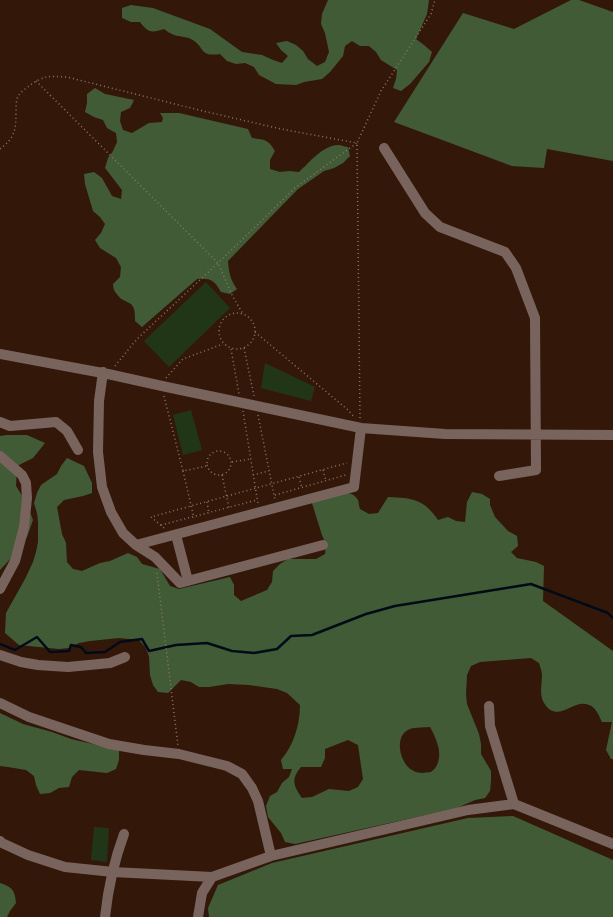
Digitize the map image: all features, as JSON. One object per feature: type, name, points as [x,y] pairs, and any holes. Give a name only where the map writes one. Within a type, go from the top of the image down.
[{"type":"lane","points":[[384,148],[425,213],[440,227],[505,252],[516,268],[535,318],[536,470],[499,476]]},
{"type":"lane","points":[[0,354],[106,373],[361,428],[445,434],[613,435]]},
{"type":"lane","points":[[106,373],[98,401],[98,452],[102,487],[111,512],[123,533],[136,545],[155,557],[180,583],[323,545]]},
{"type":"lane","points":[[0,422],[10,426],[56,422],[66,430],[78,450]]},
{"type":"lane","points":[[136,545],[354,487],[361,428]]},
{"type":"lane","points":[[0,456],[22,475],[26,483],[27,498],[24,527],[15,561],[0,589]]},
{"type":"lane","points":[[174,535],[188,581]]},
{"type":"lane","points":[[0,655],[20,662],[68,667],[110,663],[125,657]]},
{"type":"lane","points":[[0,703],[29,717],[109,744],[179,754],[227,766],[242,774],[252,788],[258,801],[272,856]]},
{"type":"lane","points":[[489,706],[490,726],[514,804]]},
{"type":"lane","points":[[0,841],[28,855],[65,867],[113,872],[212,877],[272,856],[468,810],[514,804],[613,844]]},
{"type":"lane","points":[[104,917],[118,848],[124,834]]},
{"type":"lane","points":[[198,917],[202,893],[212,877]]},
{"type":"path","points":[[361,428],[357,143],[381,91],[431,14],[435,0]]},
{"type":"path","points":[[0,149],[7,144],[13,135],[16,125],[16,106],[18,97],[25,89],[36,81],[48,76],[67,77],[274,128],[357,143]]},
{"type":"path","points":[[36,81],[218,263],[233,297],[243,314],[252,320],[256,332],[252,343],[247,347],[240,350],[227,347],[223,344],[218,335],[220,322],[228,315],[234,313],[243,314]]},
{"type":"path","points":[[106,373],[137,339],[296,187],[357,143]]},
{"type":"path","points":[[256,332],[351,413],[361,428]]},
{"type":"path","points":[[196,529],[192,506],[162,386],[164,379],[183,359],[223,344]]},
{"type":"path","points":[[231,348],[260,512]]},
{"type":"path","points":[[244,348],[276,508]]},
{"type":"path","points":[[218,451],[226,452],[231,458],[232,462],[230,469],[222,475],[214,474],[207,466],[208,458],[214,452],[218,451]]},
{"type":"path","points":[[232,462],[250,459]]},
{"type":"path","points":[[174,535],[151,517],[357,460]]},
{"type":"path","points":[[183,471],[207,466]]},
{"type":"path","points":[[323,470],[326,481]]},
{"type":"path","points":[[253,475],[269,471]]},
{"type":"path","points":[[274,496],[356,472]]},
{"type":"path","points":[[222,475],[231,520]]},
{"type":"path","points":[[299,476],[302,488]]},
{"type":"path","points":[[161,525],[257,500]]},
{"type":"path","points":[[207,502],[211,525]]},
{"type":"path","points":[[159,585],[179,754]]},
{"type":"green space","points":[[328,0],[429,0],[427,14],[416,39],[432,52],[429,62],[410,84],[401,91],[393,88],[397,70],[381,60],[376,52],[369,46],[360,46],[352,41],[345,46],[343,56],[322,79],[296,85],[276,84],[259,75],[254,67],[245,63],[236,64],[227,61],[220,54],[213,55],[205,53],[196,42],[191,39],[174,35],[164,29],[150,31],[140,22],[131,22],[122,18],[122,8],[131,5],[153,8],[210,29],[242,52],[262,55],[282,63],[288,56],[276,43],[287,41],[296,45],[303,51],[308,59],[317,66],[325,62],[329,52],[325,33],[321,24],[322,14]]},
{"type":"green space","points":[[571,0],[579,0],[613,12],[613,161],[547,149],[544,168],[512,166],[394,122],[463,13],[514,29]]},
{"type":"green space","points":[[95,88],[105,94],[134,100],[130,108],[121,112],[120,121],[123,130],[132,133],[149,123],[162,122],[163,118],[160,113],[179,113],[248,129],[252,138],[266,141],[273,147],[275,151],[270,160],[270,169],[280,172],[299,172],[322,151],[332,146],[338,145],[348,147],[350,156],[343,163],[324,171],[298,189],[228,261],[230,276],[237,289],[230,294],[221,292],[214,282],[206,279],[197,279],[142,327],[135,321],[135,313],[132,305],[119,297],[115,292],[113,284],[120,277],[121,267],[116,258],[100,248],[95,240],[101,233],[105,224],[93,211],[85,184],[84,174],[94,172],[102,178],[112,196],[121,199],[122,190],[105,168],[108,158],[117,142],[116,133],[107,128],[103,120],[85,112],[87,94]]},
{"type":"green space","points":[[206,282],[230,308],[169,367],[144,341]]},
{"type":"green space","points":[[265,363],[315,387],[311,401],[261,388]]},
{"type":"green space","points":[[191,410],[202,450],[183,455],[173,415]]},
{"type":"green space","points":[[27,435],[45,443],[33,458],[17,466],[16,486],[26,502],[33,520],[27,537],[15,554],[0,570],[0,436]]},
{"type":"green space","points":[[67,458],[84,466],[92,483],[92,493],[64,500],[57,507],[62,534],[66,543],[67,562],[73,569],[82,571],[128,553],[137,557],[142,564],[160,569],[170,586],[179,589],[230,577],[234,585],[234,595],[241,601],[267,590],[272,582],[273,571],[288,559],[316,559],[325,554],[326,544],[311,500],[336,493],[349,493],[358,500],[360,509],[369,514],[378,513],[388,497],[411,499],[428,508],[438,520],[448,517],[456,521],[465,522],[467,502],[472,492],[482,494],[490,499],[490,505],[495,517],[508,531],[517,536],[518,546],[511,552],[517,558],[536,562],[544,566],[543,601],[613,651],[613,759],[611,759],[606,750],[612,722],[602,722],[595,710],[589,705],[577,705],[566,710],[555,712],[549,709],[542,700],[542,674],[539,663],[531,658],[480,662],[471,666],[467,675],[466,694],[467,704],[479,734],[481,754],[491,771],[490,791],[485,798],[475,800],[457,808],[295,844],[285,842],[281,833],[268,817],[266,806],[270,796],[277,792],[282,783],[289,777],[292,769],[283,769],[281,760],[293,741],[299,720],[300,705],[287,693],[277,689],[249,685],[228,684],[199,687],[191,682],[181,680],[168,693],[158,692],[153,685],[150,675],[149,656],[145,647],[139,640],[119,638],[90,641],[79,643],[69,648],[59,649],[19,645],[5,633],[6,613],[25,579],[36,552],[38,542],[38,522],[34,503],[37,493],[41,485],[57,474]],"holes":[[[430,727],[438,746],[439,760],[436,767],[431,772],[417,772],[408,767],[402,758],[400,741],[402,736],[408,730]],[[348,740],[358,745],[363,779],[358,787],[349,791],[329,789],[312,797],[302,798],[294,782],[301,767],[321,767],[325,758],[325,749]]]},
{"type":"green space","points":[[0,713],[23,724],[71,739],[119,750],[119,760],[116,769],[107,773],[79,770],[72,777],[69,787],[59,788],[50,793],[40,794],[34,776],[26,770],[0,766]]},
{"type":"green space","points":[[513,816],[613,860],[613,917],[209,917],[208,908],[218,885],[272,863],[468,818]]},
{"type":"green space","points":[[94,827],[109,828],[107,862],[91,860]]},
{"type":"green space","points":[[0,883],[7,886],[14,892],[16,899],[16,903],[7,917],[0,917]]},
{"type":"waterway","points":[[0,644],[15,650],[37,637],[50,652],[69,651],[71,645],[81,647],[86,653],[105,652],[120,642],[142,639],[149,651],[176,645],[207,643],[232,651],[254,653],[277,649],[291,636],[312,635],[366,614],[395,606],[531,584],[608,613],[613,618]]}]
